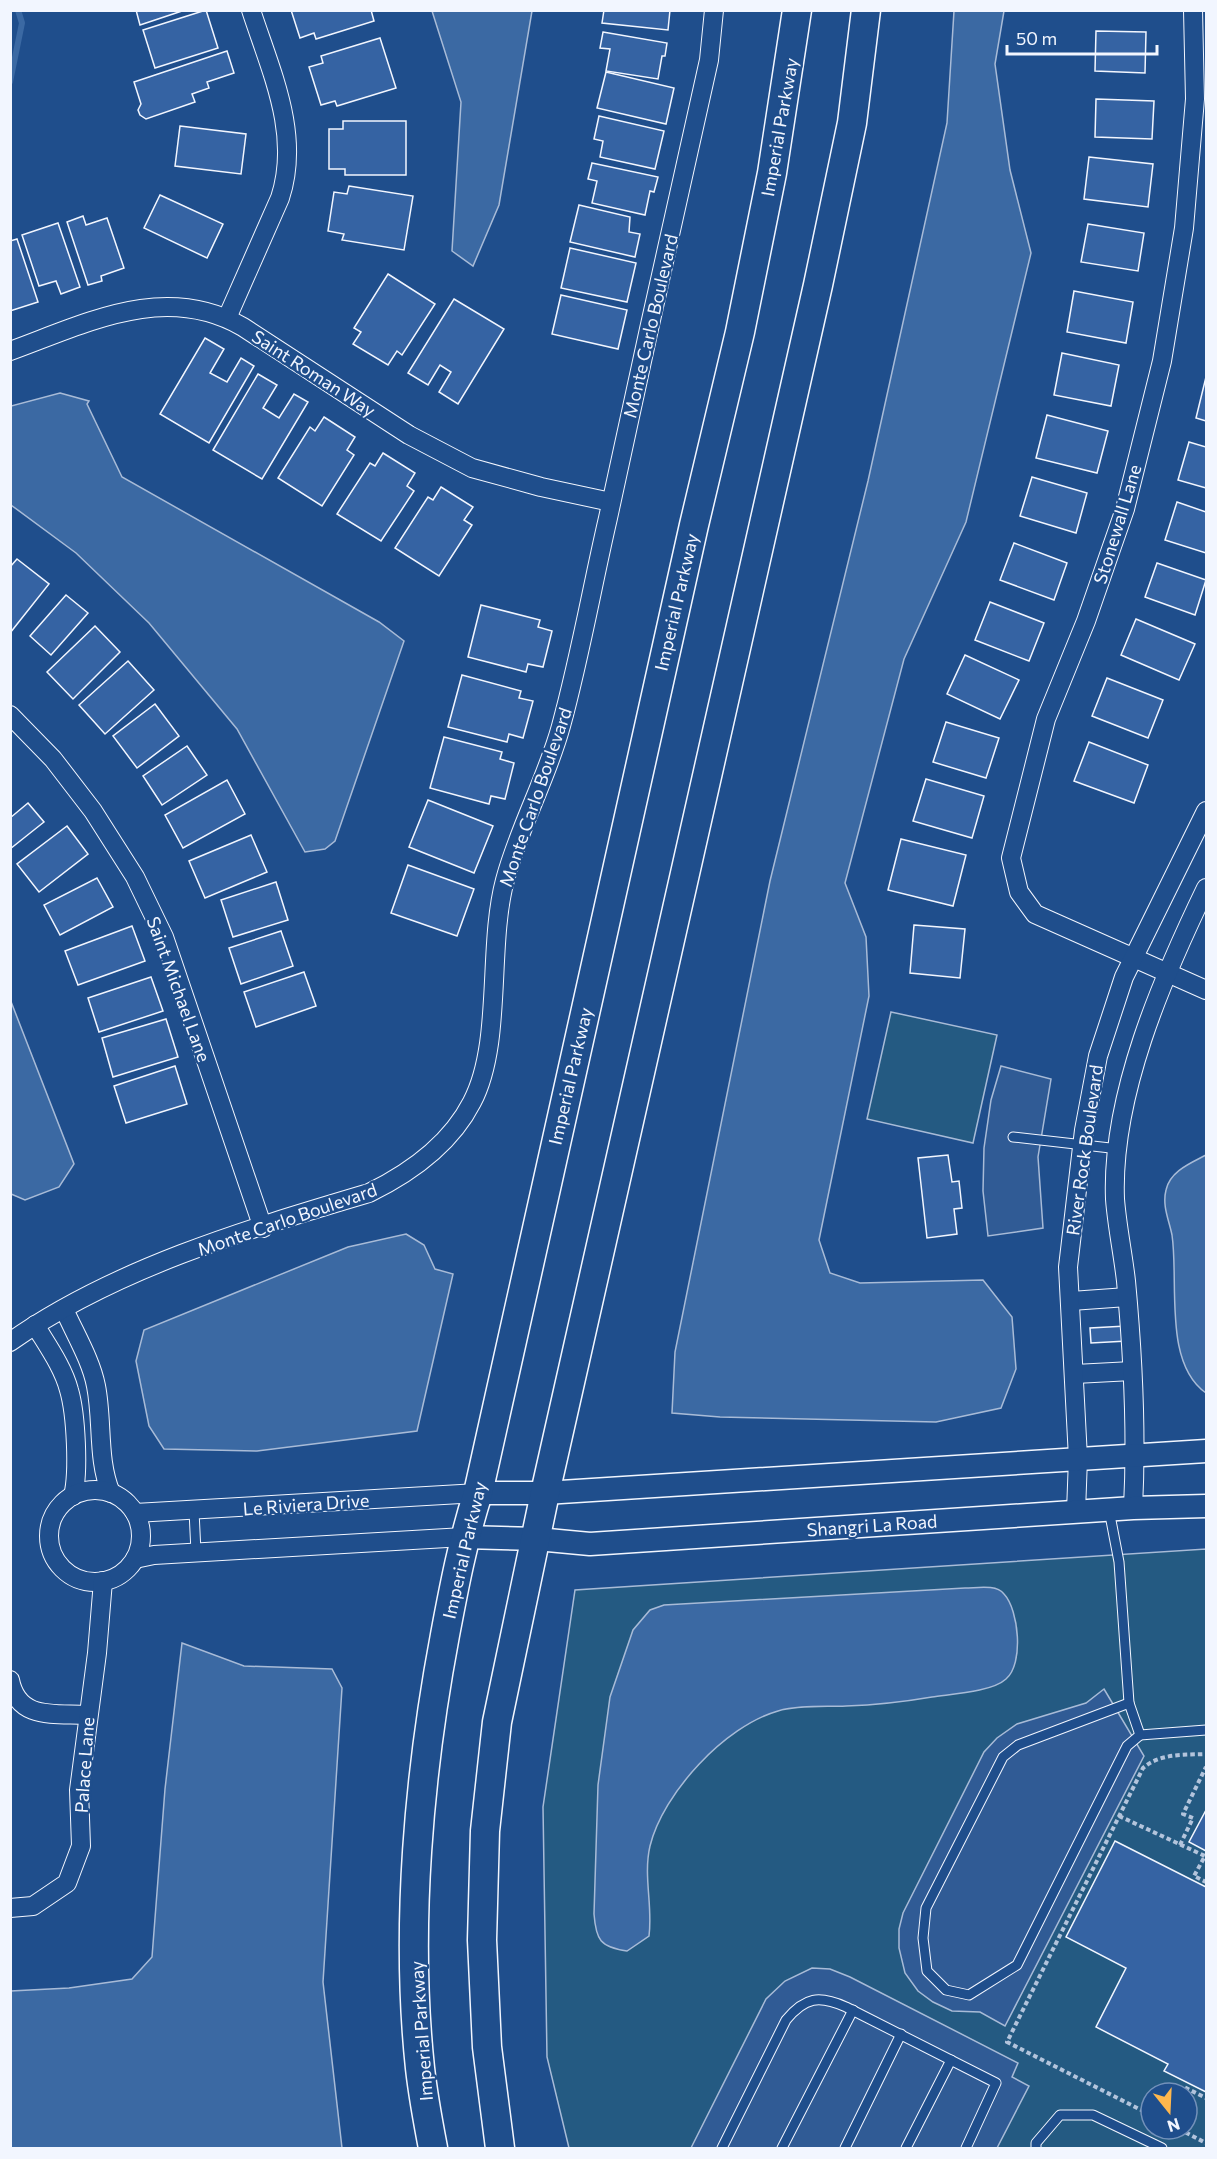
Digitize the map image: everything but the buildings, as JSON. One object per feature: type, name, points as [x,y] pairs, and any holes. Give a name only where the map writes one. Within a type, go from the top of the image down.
[{"type":"main road","name":"Imperial Parkway","points":[[433,2148],[420,2067],[415,1957],[419,1809],[429,1720],[464,1537],[478,1493],[691,537],[740,332],[772,174],[797,10]]},
{"type":"main road","points":[[500,2148],[486,2035],[483,1940],[485,1831],[497,1722],[545,1493],[818,285],[852,123],[866,10]]},
{"type":"street","points":[[227,318],[280,198],[287,177],[290,154],[280,101],[251,10]]},
{"type":"street","name":"Monte Carlo Boulevard","points":[[10,1342],[82,1297],[161,1263],[369,1193],[393,1181],[420,1162],[441,1143],[458,1124],[473,1101],[487,1055],[496,928],[505,881],[560,729],[709,60],[714,10]]},
{"type":"street","name":"Stonewall Lane","points":[[1194,10],[1195,99],[1184,228],[1162,361],[1125,509],[1086,621],[1046,719],[1011,858],[1019,892],[1035,914],[1206,990]]},
{"type":"street","name":"Saint Roman Way","points":[[10,351],[133,309],[171,307],[199,310],[227,318],[409,435],[472,468],[541,487],[611,502]]},
{"type":"street","name":"Saint Michael Lane","points":[[10,715],[53,759],[93,811],[135,877],[164,937],[263,1228]]},
{"type":"street","name":"River Rock Boulevard","points":[[1076,1512],[1078,1458],[1068,1267],[1082,1146],[1098,1056],[1133,959],[1206,811]]},
{"type":"street","name":"River Rock Boulevard","points":[[1133,1508],[1136,1455],[1132,1371],[1127,1297],[1115,1200],[1123,1114],[1148,1020],[1206,888]]},
{"type":"street","points":[[1071,1300],[1127,1297]]},
{"type":"street","points":[[64,1309],[93,1372],[99,1402],[104,1470],[111,1493]]},
{"type":"street","points":[[35,1325],[70,1391],[76,1461],[76,1483],[73,1496]]},
{"type":"street","points":[[1075,1374],[1132,1371]]},
{"type":"street","points":[[478,1493],[545,1493],[1206,1451]]},
{"type":"street","points":[[98,1490],[111,1493],[129,1504],[135,1513],[140,1528],[140,1544],[135,1559],[115,1577],[103,1581],[88,1581],[75,1577],[63,1569],[54,1558],[49,1544],[49,1530],[53,1516],[61,1504],[73,1496],[98,1490]]},
{"type":"street","name":"Le Riviera Drive","points":[[135,1513],[478,1493]]},
{"type":"street","name":"Shangri La Road","points":[[464,1537],[537,1539],[590,1544],[1109,1509],[1206,1506]]},
{"type":"street","points":[[135,1559],[196,1552],[464,1537]]},
{"type":"street","name":"Palace Lane","points":[[10,1908],[33,1906],[67,1883],[81,1846],[79,1790],[87,1715],[97,1653],[103,1581]]},
{"type":"street","points":[[10,1680],[18,1702],[28,1709],[41,1713],[87,1715]]},
{"type":"lane","points":[[1013,1137],[1119,1149]]},
{"type":"lane","points":[[1109,1509],[1119,1562],[1129,1703],[1140,1735]]},
{"type":"lane","points":[[194,1511],[196,1552]]},
{"type":"lane","points":[[1129,1703],[1018,1744],[1003,1757],[927,1908],[922,1938],[927,1971],[946,1990],[969,1995],[1017,1965],[1127,1746],[1140,1735],[1206,1730]]},
{"type":"lane","points":[[722,2148],[786,2020],[798,2006],[813,2000],[830,2000],[853,2010],[996,2083],[966,2148]]},
{"type":"lane","points":[[782,2148],[853,2010]]},
{"type":"lane","points":[[845,2148],[901,2034]]},
{"type":"lane","points":[[906,2148],[951,2060]]},
{"type":"lane","points":[[1036,2148],[1036,2143],[1060,2115],[1093,2115],[1162,2148]]},
{"type":"path","points":[[1139,2109],[1007,2042],[1143,1768],[1150,1762],[1164,1757],[1206,1754]]},
{"type":"path","points":[[1180,1845],[1193,1818],[1183,1814],[1206,1767]]},
{"type":"path","points":[[1119,1816],[1205,1856],[1194,1876],[1206,1882]]},
{"type":"path","points":[[1206,2136],[1201,2140],[1206,2143]]},
{"type":"shaded area","points":[[432,11],[532,11],[499,205],[473,266],[452,251],[461,102]]},
{"type":"shaded area","points":[[954,11],[1004,11],[995,64],[1010,170],[1031,253],[966,522],[904,659],[845,883],[866,937],[869,996],[819,1240],[830,1273],[860,1283],[983,1280],[1012,1317],[1016,1369],[1001,1408],[936,1422],[720,1417],[672,1413],[675,1352],[770,881],[868,481],[947,123]]},
{"type":"shaded area","points":[[60,393],[89,401],[87,404],[122,477],[379,622],[404,641],[335,841],[325,849],[305,852],[237,729],[149,623],[76,553],[11,505],[11,406]]},
{"type":"shaded area","points":[[10,999],[74,1164],[59,1187],[25,1200],[11,1194]]},
{"type":"shaded area","points":[[891,1012],[997,1035],[973,1143],[867,1119]]},
{"type":"shaded area","points":[[1001,1066],[1051,1079],[1038,1157],[1043,1228],[988,1236],[983,1191],[984,1148],[991,1100]]},
{"type":"shaded area","points":[[1206,1155],[1206,1393],[1192,1380],[1178,1342],[1174,1254],[1165,1202],[1168,1183],[1176,1173]]},
{"type":"shaded area","points":[[406,1234],[424,1245],[435,1269],[453,1274],[417,1431],[257,1451],[164,1449],[149,1426],[136,1361],[144,1330],[348,1247]]},
{"type":"shaded area","points":[[1206,1549],[1206,2148],[569,2148],[547,2057],[543,1807],[575,1590]]},
{"type":"shaded area","points":[[986,1587],[1004,1594],[1016,1624],[1015,1662],[1012,1672],[1006,1679],[981,1690],[910,1700],[868,1705],[786,1709],[758,1719],[737,1731],[699,1764],[682,1784],[657,1826],[648,1857],[649,1936],[627,1951],[611,1947],[601,1941],[596,1930],[594,1914],[598,1785],[610,1697],[633,1630],[650,1610],[664,1605]]},
{"type":"shaded area","points":[[182,1643],[244,1666],[332,1669],[342,1688],[323,1982],[342,2148],[11,2148],[11,1991],[69,1988],[132,1979],[152,1957],[165,1789]]},
{"type":"shaded area","points":[[1104,1689],[1144,1756],[1005,2026],[980,2012],[952,2011],[933,2002],[918,1991],[905,1973],[899,1948],[899,1929],[903,1913],[984,1752],[997,1738],[1017,1724],[1086,1703]]},
{"type":"shaded area","points":[[812,1968],[830,1969],[850,1977],[1018,2063],[1012,2077],[1029,2086],[997,2148],[691,2148],[766,1999],[785,1981]]},
{"type":"waterway","points":[[10,82],[22,23],[18,10]]}]
